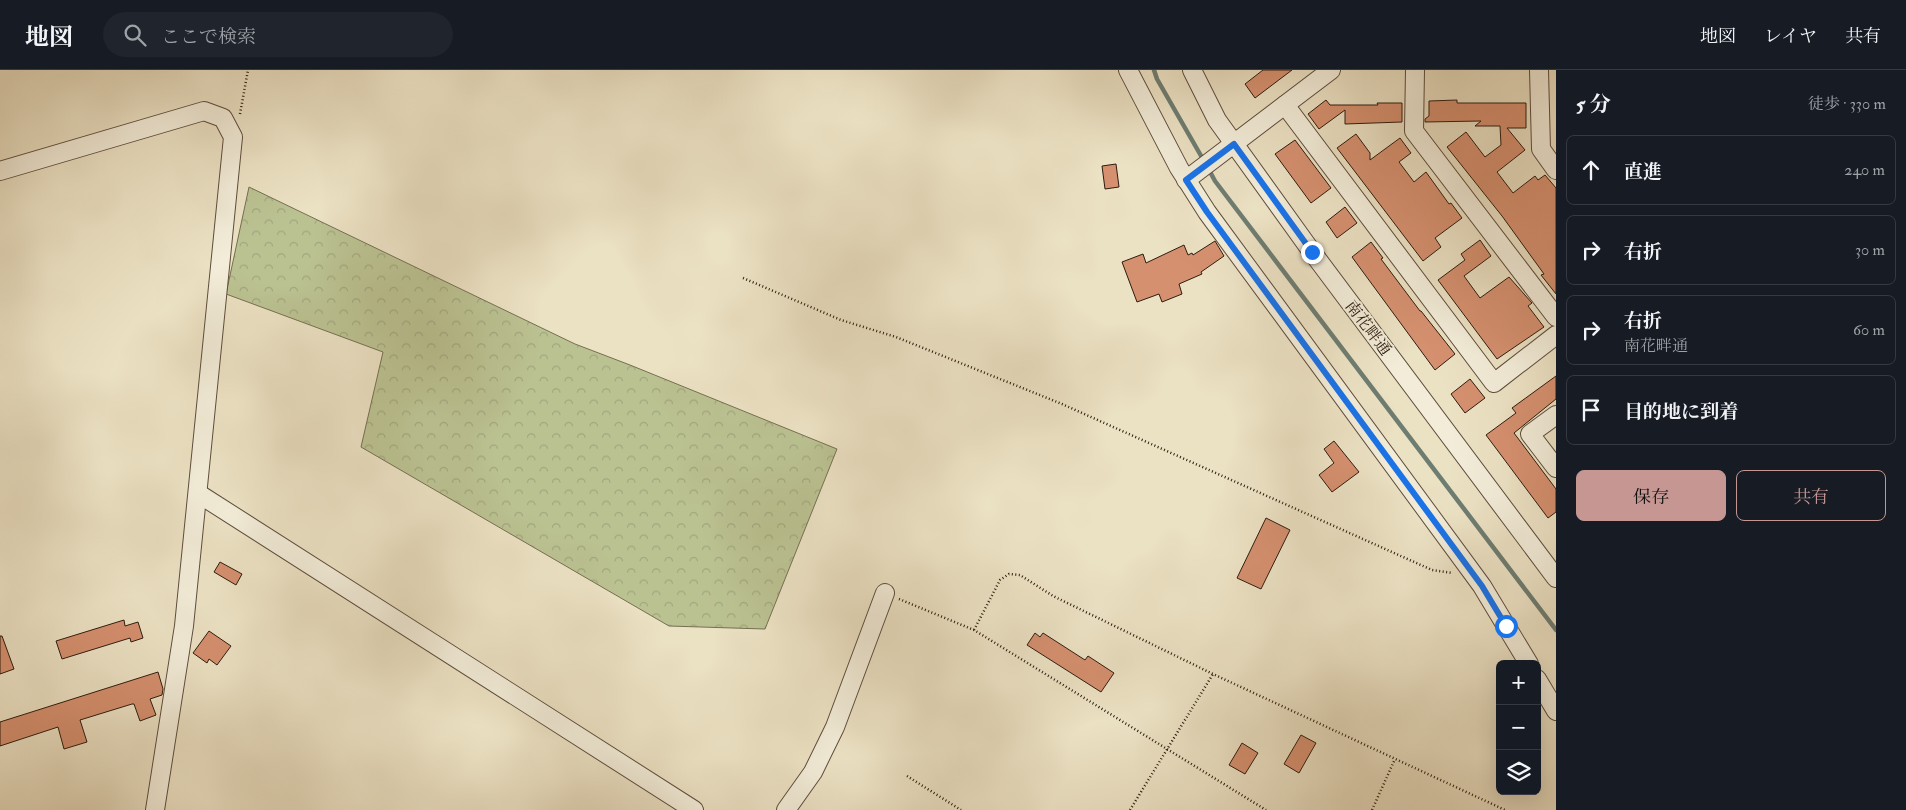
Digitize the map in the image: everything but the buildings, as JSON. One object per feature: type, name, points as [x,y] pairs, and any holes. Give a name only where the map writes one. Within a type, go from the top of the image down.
[{"type":"street","points":[[1128,70],[1192,175],[1207,212],[1474,576],[1526,660]]},
{"type":"street","name":"南花畔通","points":[[1192,70],[1217,120],[1234,144],[1312,252],[1556,578]]},
{"type":"street","points":[[1192,175],[1331,70]]},
{"type":"street","points":[[1416,70],[1414,130],[1556,317]]},
{"type":"street","points":[[1539,70],[1541,149],[1556,170]]},
{"type":"street","points":[[1285,105],[1494,383],[1556,335]]},
{"type":"street","points":[[0,172],[204,112],[224,118],[233,137],[199,494],[184,626],[155,810]]},
{"type":"street","points":[[1556,415],[1530,434],[1556,468]]},
{"type":"street","points":[[199,494],[694,810]]},
{"type":"street","points":[[786,810],[813,772],[834,726],[885,593]]},
{"type":"street","points":[[1541,686],[1556,711]]},
{"type":"path","points":[[233,137],[240,113],[248,70]]},
{"type":"path","points":[[743,278],[841,320],[896,337],[1062,404],[1432,570],[1474,576]]},
{"type":"path","points":[[974,630],[1000,580],[1009,574],[1020,575],[1053,596],[1213,674],[1505,810]]},
{"type":"path","points":[[885,593],[974,630],[1266,810]]},
{"type":"path","points":[[1130,810],[1213,674]]},
{"type":"path","points":[[1372,810],[1395,759]]},
{"type":"path","points":[[907,776],[961,810]]},
{"type":"green space","points":[[249,187],[575,344],[837,449],[765,629],[669,626],[361,447],[383,352],[226,294]]},
{"type":"waterway","points":[[1154,70],[1157,79],[1204,161]]},
{"type":"waterway","points":[[1208,168],[1215,181],[1556,630]]},
{"type":"route","points":[[1312,252],[1234,144],[1186,180],[1207,212],[1482,586],[1506,626]]}]
